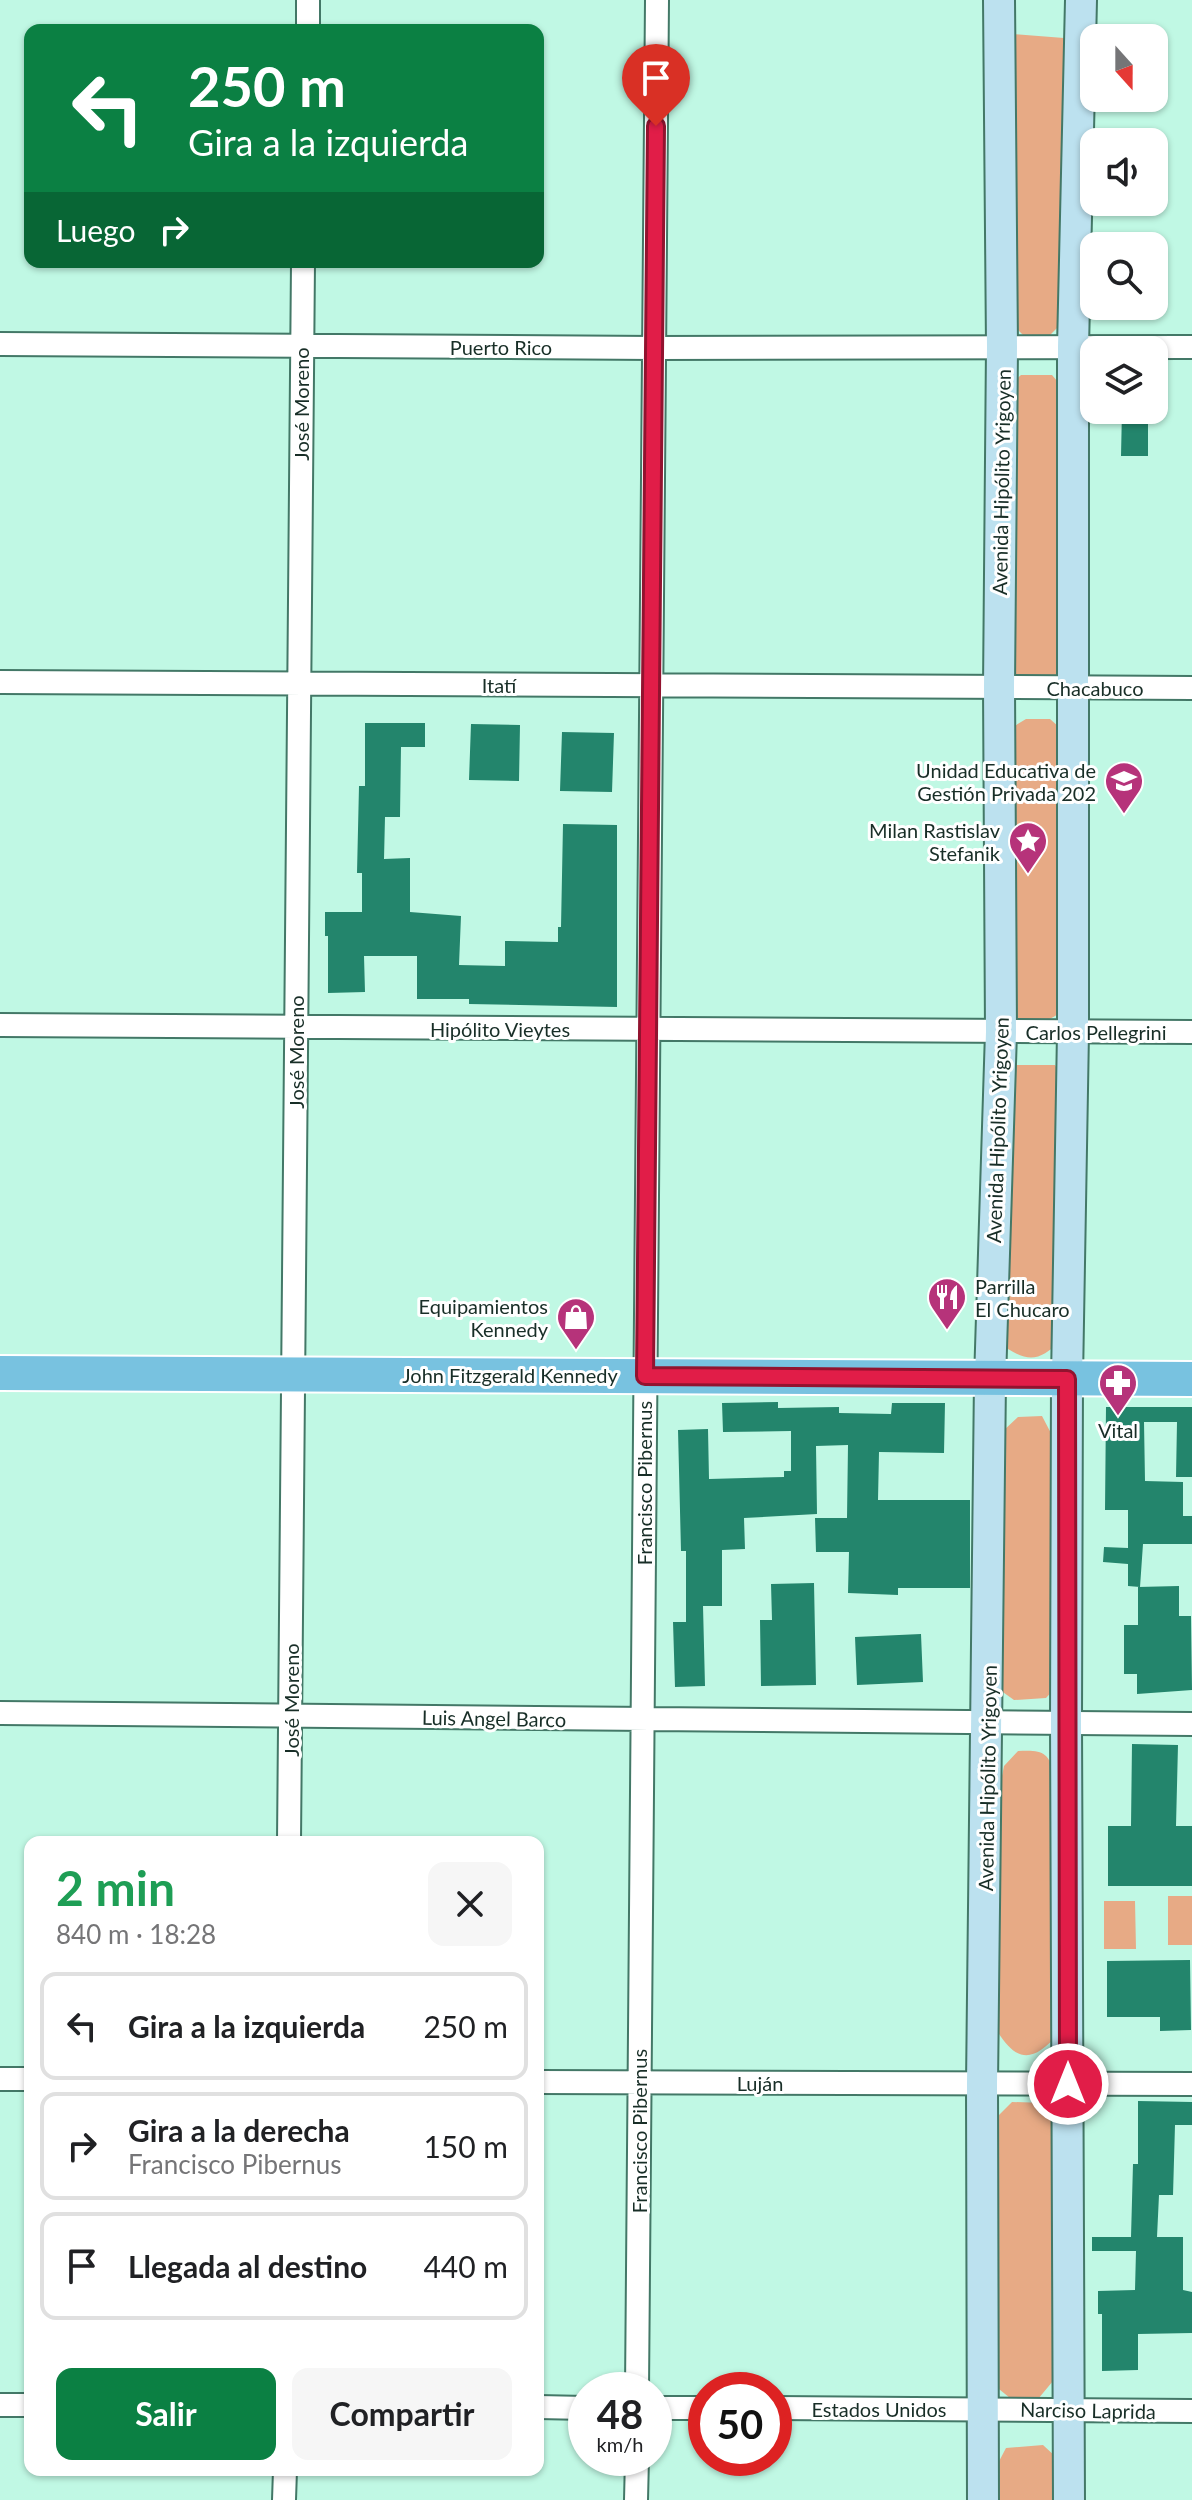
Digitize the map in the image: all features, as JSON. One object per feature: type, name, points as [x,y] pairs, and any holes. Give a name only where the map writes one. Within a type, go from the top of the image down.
[{"type":"main road","name":"Avenida Hipólito Yrigoyen","points":[[983,2500],[982,2084],[990,1380],[1001,1032],[999,0]]},
{"type":"main road","points":[[1069,2500],[1067,1379],[1073,1032],[1073,347],[1081,0]]},
{"type":"main road","name":"John Fitzgerald Kennedy","points":[[0,1373],[1192,1379]]},
{"type":"street","points":[[308,0],[308,24]]},
{"type":"street","name":"Francisco Pibernus","points":[[637,2372],[657,0]]},
{"type":"street","name":"José Moreno","points":[[289,1836],[303,268]]},
{"type":"street","name":"Puerto Rico","points":[[0,344],[1192,347]]},
{"type":"street","name":"Itatí","points":[[0,682],[999,687]]},
{"type":"street","name":"Chacabuco","points":[[999,687],[1192,688]]},
{"type":"street","name":"Hipólito Vieytes","points":[[0,1025],[1001,1032]]},
{"type":"street","name":"Carlos Pellegrini","points":[[1001,1032],[1192,1032]]},
{"type":"street","name":"Luis Angel Barco","points":[[0,1713],[1192,1724]]},
{"type":"street","points":[[0,2079],[24,2079]]},
{"type":"street","name":"Luján","points":[[544,2082],[1192,2084]]},
{"type":"street","points":[[0,2405],[24,2405]]},
{"type":"street","points":[[544,2407],[568,2408]]},
{"type":"street","name":"Estados Unidos","points":[[792,2408],[984,2409]]},
{"type":"street","name":"Narciso Laprida","points":[[984,2409],[1192,2411]]},
{"type":"street","points":[[284,2500],[285,2476]]},
{"type":"street","points":[[636,2500],[637,2476]]},
{"type":"shaded area","points":[[1013,34],[1064,38],[1063,322],[1050,335],[1024,336],[1009,321]]},
{"type":"shaded area","points":[[1021,375],[1052,375],[1064,389],[1064,666],[1055,678],[1015,676],[1009,663],[1011,384]]},
{"type":"shaded area","points":[[1026,719],[1050,719],[1059,727],[1059,1013],[1034,1021],[1008,1014],[1008,730]]},
{"type":"shaded area","points":[[1017,1065],[1055,1065],[1061,1076],[1061,1341],[1048,1352],[1030,1358],[1008,1349],[1007,1076]]},
{"type":"shaded area","points":[[1042,1416],[1054,1439],[1056,1687],[1046,1698],[1014,1700],[1000,1690],[1003,1431],[1018,1417]]},
{"type":"shaded area","points":[[1018,1751],[1043,1754],[1050,1761],[1055,1775],[1058,2034],[1041,2050],[1025,2055],[1011,2048],[996,2029],[1001,1781],[1004,1766]]},
{"type":"shaded area","points":[[1168,1896],[1192,1896],[1192,1945],[1168,1945]]},
{"type":"shaded area","points":[[1104,1901],[1135,1901],[1136,1949],[1104,1949]]},
{"type":"shaded area","points":[[1012,2102],[1045,2103],[1056,2116],[1058,2375],[1038,2399],[1010,2398],[994,2385],[993,2121]]},
{"type":"shaded area","points":[[1043,2445],[1056,2457],[1056,2500],[995,2500],[995,2469],[1006,2448]]},
{"type":"building","points":[[1122,424],[1148,424],[1148,456],[1121,456]]},
{"type":"building","points":[[365,723],[425,723],[425,747],[401,747],[400,817],[385,817],[384,859],[410,858],[410,912],[461,916],[459,965],[505,966],[505,941],[558,942],[563,824],[617,825],[617,1007],[469,1004],[469,999],[417,999],[417,956],[364,956],[365,992],[328,993],[325,912],[362,912],[362,873],[357,873],[359,786],[365,786]]},
{"type":"building","points":[[471,724],[520,725],[519,781],[469,780]]},
{"type":"building","points":[[562,732],[614,733],[612,792],[560,791]]},
{"type":"building","points":[[778,1402],[778,1408],[839,1407],[839,1413],[891,1414],[892,1403],[945,1403],[944,1453],[879,1452],[878,1500],[970,1500],[970,1588],[898,1588],[898,1595],[848,1593],[849,1552],[816,1552],[815,1518],[847,1518],[848,1445],[816,1446],[817,1514],[744,1518],[745,1549],[722,1550],[722,1606],[703,1606],[705,1686],[675,1687],[673,1622],[686,1622],[686,1551],[681,1551],[678,1430],[708,1429],[709,1479],[784,1477],[784,1471],[791,1471],[791,1431],[723,1432],[722,1403]]},
{"type":"building","points":[[1106,1407],[1192,1407],[1192,1477],[1176,1477],[1177,1422],[1144,1422],[1145,1481],[1183,1482],[1183,1516],[1192,1516],[1192,1544],[1143,1544],[1140,1587],[1128,1586],[1128,1564],[1103,1562],[1104,1547],[1128,1548],[1128,1510],[1105,1510]]},
{"type":"building","points":[[814,1583],[816,1685],[761,1686],[760,1620],[772,1620],[771,1584]]},
{"type":"building","points":[[1179,1586],[1179,1616],[1191,1616],[1192,1690],[1137,1694],[1137,1674],[1124,1674],[1124,1625],[1138,1625],[1138,1587]]},
{"type":"building","points":[[921,1634],[923,1682],[857,1685],[855,1637]]},
{"type":"building","points":[[1132,1744],[1178,1745],[1176,1826],[1192,1826],[1192,1886],[1108,1886],[1108,1826],[1131,1826]]},
{"type":"building","points":[[1190,1960],[1191,2030],[1160,2031],[1160,2017],[1107,2017],[1107,1961]]},
{"type":"building","points":[[1138,2101],[1192,2102],[1192,2125],[1175,2125],[1173,2195],[1159,2195],[1157,2237],[1183,2237],[1183,2290],[1192,2292],[1192,2333],[1138,2334],[1138,2370],[1102,2371],[1102,2314],[1098,2314],[1098,2291],[1135,2290],[1136,2251],[1092,2251],[1092,2237],[1131,2237],[1133,2164],[1138,2164]]},
{"type":"place","name":"Unidad Educativa de Gestión Privada 202","points":[[1124,815]]},
{"type":"place","name":"Milan Rastislav Stefanik","points":[[1028,875]]},
{"type":"place","name":"Parrilla El Chucaro","points":[[947,1331]]},
{"type":"place","name":"Equipamientos Kennedy","points":[[576,1351]]},
{"type":"place","name":"Vital","points":[[1118,1417]]},
{"type":"route","points":[[656,126],[645,1376],[1067,1379],[1068,2084]]}]
